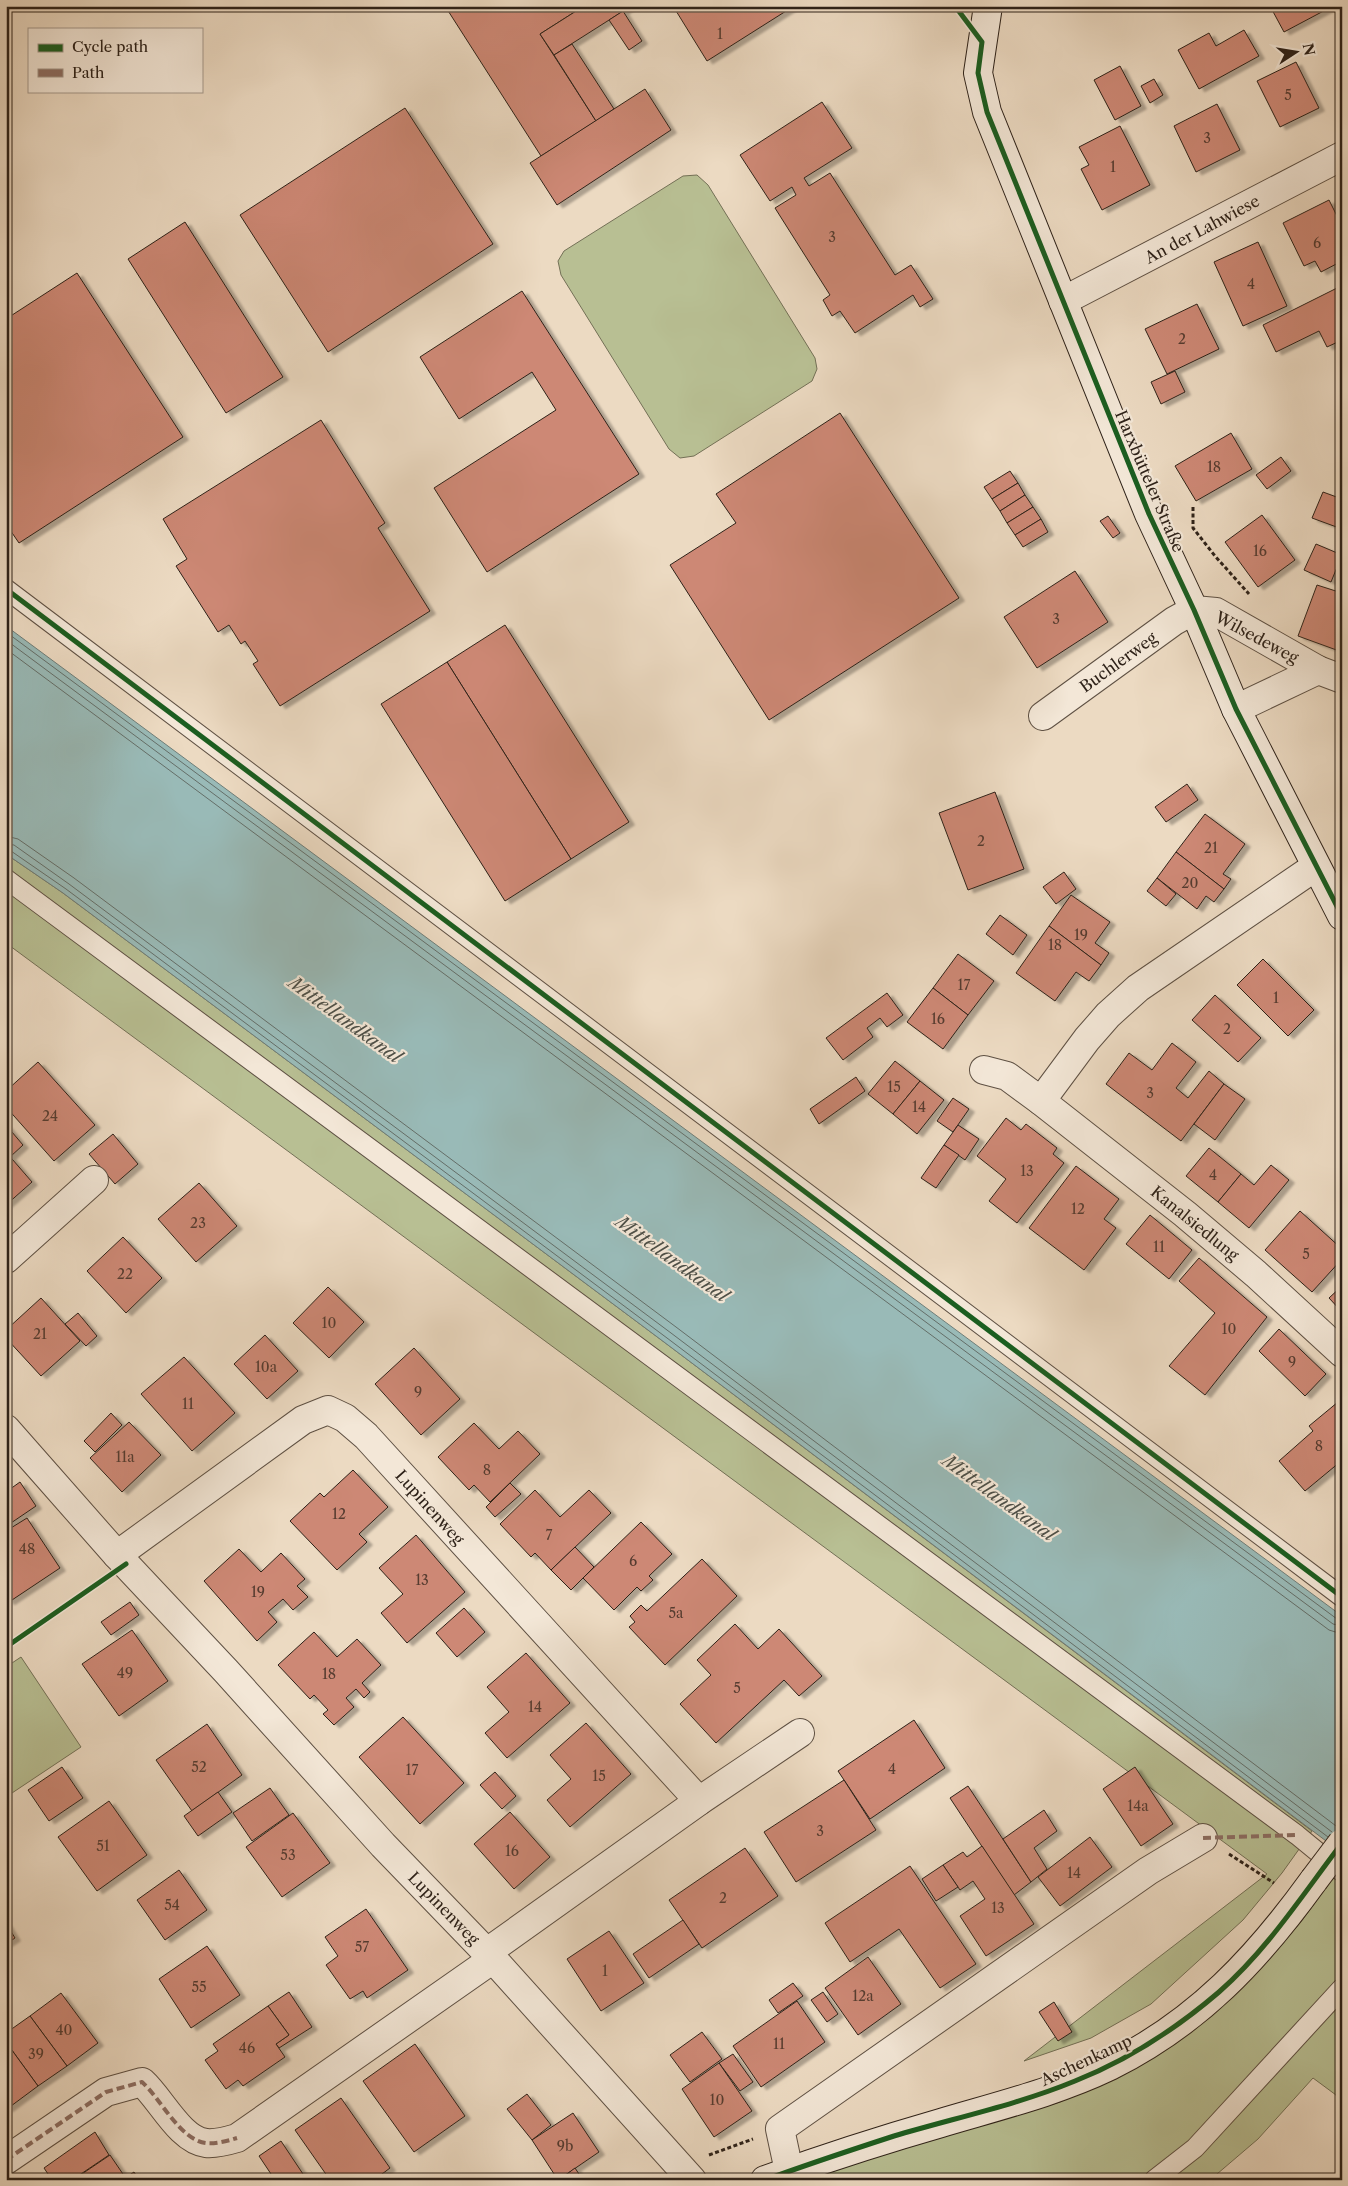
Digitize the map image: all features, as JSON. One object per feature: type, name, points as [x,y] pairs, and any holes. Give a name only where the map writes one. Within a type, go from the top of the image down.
[{"type":"street","name":"Harxbütteler Straße","points":[[988,6],[978,73],[987,112],[1149,514],[1194,610],[1236,709],[1315,867],[1342,916]]},
{"type":"street","name":"An der Lahwiese","points":[[1063,302],[1342,156]]},
{"type":"street","name":"Wilsedeweg","points":[[1194,610],[1216,612],[1330,675]]},
{"type":"street","name":"Buchlerweg","points":[[1043,716],[1174,621],[1194,610]]},
{"type":"street","name":"Wilsedeweg","points":[[1236,709],[1330,675]]},
{"type":"street","points":[[1041,1101],[1087,1039],[1108,1015],[1138,988],[1315,867]]},
{"type":"street","name":"Kanalsiedlung","points":[[984,1070],[1006,1076],[1041,1101],[1185,1214],[1256,1274],[1342,1353]]},
{"type":"street","points":[[6,1259],[94,1180]]},
{"type":"street","name":"Lupinenweg","points":[[117,1555],[303,1420],[328,1410],[345,1418],[366,1436],[699,1801]]},
{"type":"street","name":"Lupinenweg","points":[[6,1429],[117,1555],[226,1671],[383,1845],[697,2169]]},
{"type":"street","name":"Lupinenweg","points":[[6,2160],[106,2092],[142,2082],[192,2140],[207,2143],[237,2138],[490,1956],[699,1801],[800,1733]]},
{"type":"street","points":[[780,2129],[1148,1871],[1203,1838]]},
{"type":"street","name":"Aschenkamp","points":[[780,2129],[777,2175],[894,2136],[1041,2094],[1111,2066],[1164,2034],[1220,1991],[1281,1926],[1342,1843]]},
{"type":"lane","points":[[6,589],[1342,1597]]},
{"type":"lane","points":[[6,879],[1297,1835],[1342,1872]]},
{"type":"lane","points":[[1154,2180],[1195,2148],[1342,1988]]},
{"type":"path","points":[[1193,507],[1193,528],[1252,598]]},
{"type":"path","points":[[1203,1838],[1281,1888]]},
{"type":"path","points":[[697,2169],[780,2129]]},
{"type":"green space","points":[[697,175],[708,185],[815,358],[817,369],[812,381],[694,456],[680,458],[669,449],[561,275],[558,261],[564,251],[683,176]]},
{"type":"green space","points":[[6,854],[63,893],[664,1342],[1312,1831],[1282,1873],[1243,1920],[1151,2004],[1091,2038],[1024,2061],[1267,1874],[6,943]]},
{"type":"green space","points":[[21,1657],[81,1747],[6,1797],[6,1667]]},
{"type":"green space","points":[[1342,1865],[1342,2107],[1336,2095],[1313,2078],[1258,2139],[1210,2180],[805,2180],[830,2170],[1060,2102],[1142,2062],[1255,1973],[1301,1922]]},
{"type":"water","name":"Mittellandkanal","points":[[6,626],[1342,1616],[1342,1853],[664,1342],[63,893],[6,854]]},
{"type":"building","points":[[445,6],[584,6],[540,34],[596,121],[541,156]]},
{"type":"building","points":[[584,6],[626,6],[628,8],[554,55],[540,34]]},
{"type":"building","points":[[673,6],[794,6],[707,61]]},
{"type":"building","points":[[1270,6],[1333,6],[1284,32]]},
{"type":"building","points":[[623,11],[642,41],[629,50],[609,20]]},
{"type":"building","points":[[1244,30],[1259,56],[1199,89],[1178,50],[1209,33],[1216,46]]},
{"type":"building","points":[[572,44],[614,109],[596,121],[554,55]]},
{"type":"building","points":[[1296,62],[1319,108],[1280,127],[1257,81]]},
{"type":"building","points":[[1120,66],[1141,106],[1115,120],[1094,80]]},
{"type":"building","points":[[1154,79],[1163,95],[1150,103],[1141,86]]},
{"type":"building","points":[[645,89],[671,130],[557,205],[530,163]]},
{"type":"building","points":[[822,102],[852,148],[804,178],[809,186],[830,173],[895,275],[911,265],[933,299],[920,307],[913,295],[855,333],[840,311],[832,316],[823,300],[830,295],[775,208],[796,195],[792,187],[770,201],[740,155]]},
{"type":"building","points":[[1217,104],[1240,150],[1196,172],[1174,126]]},
{"type":"building","points":[[405,108],[493,244],[328,352],[240,215]]},
{"type":"building","points":[[1120,126],[1150,185],[1102,210],[1081,169],[1089,165],[1079,147]]},
{"type":"building","points":[[1329,200],[1342,226],[1342,261],[1321,272],[1315,261],[1304,266],[1283,223]]},
{"type":"building","points":[[185,222],[283,377],[226,413],[128,259]]},
{"type":"building","points":[[1258,242],[1287,306],[1243,326],[1214,262]]},
{"type":"building","points":[[77,273],[183,437],[19,543],[6,524],[6,319]]},
{"type":"building","points":[[1337,288],[1342,298],[1342,340],[1327,347],[1319,331],[1276,352],[1263,325]]},
{"type":"building","points":[[522,291],[639,474],[487,572],[434,488],[556,410],[532,372],[459,419],[420,357]]},
{"type":"building","points":[[1197,304],[1219,349],[1167,374],[1145,329]]},
{"type":"building","points":[[1175,371],[1185,392],[1161,404],[1151,382]]},
{"type":"building","points":[[840,413],[959,598],[769,720],[670,565],[736,523],[716,494]]},
{"type":"building","points":[[321,420],[385,523],[378,528],[430,611],[280,706],[253,664],[258,661],[245,641],[241,644],[229,625],[218,632],[176,566],[187,559],[163,519]]},
{"type":"building","points":[[1231,433],[1252,469],[1196,501],[1175,466]]},
{"type":"building","points":[[1281,457],[1291,471],[1267,489],[1256,475]]},
{"type":"building","points":[[1010,471],[1018,483],[992,499],[984,487]]},
{"type":"building","points":[[1018,483],[1025,495],[1000,511],[992,499]]},
{"type":"building","points":[[1323,492],[1342,499],[1342,529],[1312,518]]},
{"type":"building","points":[[1025,495],[1033,507],[1007,523],[1000,511]]},
{"type":"building","points":[[1033,507],[1041,519],[1015,535],[1007,523]]},
{"type":"building","points":[[1262,515],[1295,560],[1258,587],[1225,542]]},
{"type":"building","points":[[1108,516],[1120,533],[1113,538],[1100,521]]},
{"type":"building","points":[[1041,519],[1048,532],[1023,547],[1015,535]]},
{"type":"building","points":[[1316,544],[1342,555],[1331,582],[1304,570]]},
{"type":"building","points":[[1075,571],[1108,622],[1037,668],[1004,617]]},
{"type":"building","points":[[1317,585],[1342,593],[1342,652],[1298,636]]},
{"type":"building","points":[[505,625],[629,822],[571,859],[447,662]]},
{"type":"building","points":[[447,662],[571,859],[505,901],[381,704]]},
{"type":"building","points":[[1187,784],[1198,800],[1166,822],[1155,807]]},
{"type":"building","points":[[995,792],[1024,869],[968,890],[939,813]]},
{"type":"building","points":[[1205,814],[1245,844],[1223,874],[1231,879],[1224,889],[1176,852]]},
{"type":"building","points":[[1176,852],[1224,889],[1214,902],[1206,896],[1197,909],[1157,878]]},
{"type":"building","points":[[1064,872],[1076,889],[1056,904],[1043,887]]},
{"type":"building","points":[[1157,878],[1176,894],[1166,906],[1147,891]]},
{"type":"building","points":[[1071,895],[1110,922],[1095,943],[1109,953],[1101,965],[1049,926]]},
{"type":"building","points":[[1000,915],[1027,935],[1013,955],[986,934]]},
{"type":"building","points":[[1049,926],[1101,965],[1089,981],[1076,972],[1055,1001],[1016,973]]},
{"type":"building","points":[[958,954],[994,981],[968,1015],[933,988]]},
{"type":"building","points":[[1263,959],[1314,1010],[1288,1036],[1237,985]]},
{"type":"building","points":[[933,988],[968,1015],[943,1049],[907,1022]]},
{"type":"building","points":[[887,993],[903,1015],[887,1027],[880,1018],[867,1028],[873,1037],[843,1060],[826,1038]]},
{"type":"building","points":[[1215,995],[1261,1038],[1238,1062],[1192,1020]]},
{"type":"building","points":[[1172,1043],[1196,1062],[1176,1088],[1188,1098],[1209,1071],[1224,1084],[1181,1141],[1106,1084],[1129,1053],[1152,1070]]},
{"type":"building","points":[[895,1061],[920,1081],[893,1114],[868,1094]]},
{"type":"building","points":[[38,1062],[95,1125],[54,1161],[6,1107],[6,1091]]},
{"type":"building","points":[[856,1077],[865,1091],[819,1124],[810,1109]]},
{"type":"building","points":[[920,1081],[944,1100],[917,1134],[893,1114]]},
{"type":"building","points":[[1224,1084],[1245,1099],[1215,1140],[1194,1124]]},
{"type":"building","points":[[953,1098],[969,1109],[953,1132],[937,1121]]},
{"type":"building","points":[[1006,1118],[1021,1130],[1026,1124],[1057,1148],[1053,1154],[1064,1163],[1017,1223],[989,1201],[1006,1179],[977,1156]]},
{"type":"building","points":[[6,1125],[23,1145],[10,1157],[6,1152]]},
{"type":"building","points":[[958,1125],[979,1139],[965,1160],[944,1145]]},
{"type":"building","points":[[113,1134],[138,1164],[115,1184],[89,1154]]},
{"type":"building","points":[[944,1145],[959,1155],[936,1188],[921,1178]]},
{"type":"building","points":[[1209,1148],[1241,1174],[1218,1202],[1186,1176]]},
{"type":"building","points":[[6,1152],[32,1182],[6,1205]]},
{"type":"building","points":[[1271,1165],[1289,1180],[1249,1228],[1218,1202],[1241,1174],[1254,1185]]},
{"type":"building","points":[[1076,1166],[1119,1199],[1104,1219],[1116,1228],[1084,1270],[1029,1228]]},
{"type":"building","points":[[199,1183],[237,1226],[196,1262],[158,1219]]},
{"type":"building","points":[[1300,1211],[1342,1249],[1342,1259],[1312,1292],[1265,1250]]},
{"type":"building","points":[[1150,1215],[1192,1250],[1169,1279],[1126,1244]]},
{"type":"building","points":[[123,1237],[162,1278],[126,1313],[87,1271]]},
{"type":"building","points":[[1199,1258],[1267,1317],[1205,1395],[1169,1366],[1215,1313],[1179,1281]]},
{"type":"building","points":[[1342,1286],[1342,1312],[1329,1298]]},
{"type":"building","points":[[328,1287],[364,1322],[329,1358],[293,1323]]},
{"type":"building","points":[[41,1298],[80,1341],[41,1376],[6,1338],[6,1330]]},
{"type":"building","points":[[78,1313],[97,1336],[86,1346],[65,1324]]},
{"type":"building","points":[[1279,1329],[1326,1374],[1305,1396],[1259,1351]]},
{"type":"building","points":[[265,1335],[298,1371],[267,1399],[234,1364]]},
{"type":"building","points":[[414,1348],[460,1399],[421,1435],[375,1384]]},
{"type":"building","points":[[184,1357],[235,1413],[192,1451],[141,1394]]},
{"type":"building","points":[[1338,1402],[1342,1406],[1342,1464],[1340,1462],[1305,1491],[1279,1461],[1313,1431],[1309,1426]]},
{"type":"building","points":[[111,1413],[122,1425],[95,1452],[84,1441]]},
{"type":"building","points":[[129,1422],[161,1455],[122,1492],[90,1458]]},
{"type":"building","points":[[474,1423],[499,1449],[518,1431],[540,1454],[490,1502],[474,1485],[469,1490],[438,1457]]},
{"type":"building","points":[[353,1470],[388,1507],[359,1534],[367,1542],[337,1570],[290,1521],[320,1493],[324,1497]]},
{"type":"building","points":[[20,1482],[36,1506],[8,1525],[6,1522],[6,1492]]},
{"type":"building","points":[[510,1483],[521,1494],[495,1517],[486,1507]]},
{"type":"building","points":[[535,1490],[560,1517],[589,1490],[611,1513],[551,1570],[535,1553],[531,1557],[500,1524]]},
{"type":"building","points":[[27,1518],[60,1568],[9,1602],[6,1598],[6,1531]]},
{"type":"building","points":[[641,1522],[672,1554],[649,1576],[653,1580],[641,1591],[637,1587],[614,1610],[583,1578]]},
{"type":"building","points":[[416,1535],[465,1592],[407,1643],[381,1613],[403,1594],[379,1568]]},
{"type":"building","points":[[575,1547],[594,1567],[571,1590],[551,1570]]},
{"type":"building","points":[[239,1549],[261,1572],[281,1553],[305,1579],[297,1586],[308,1597],[293,1610],[283,1599],[268,1612],[277,1622],[257,1641],[204,1581]]},
{"type":"building","points":[[702,1559],[737,1596],[665,1665],[629,1627],[635,1622],[630,1616],[641,1605],[647,1611]]},
{"type":"building","points":[[130,1602],[139,1615],[111,1635],[101,1622]]},
{"type":"building","points":[[464,1608],[485,1632],[457,1657],[436,1633]]},
{"type":"building","points":[[735,1624],[758,1649],[779,1629],[822,1676],[799,1696],[784,1680],[716,1743],[680,1704],[711,1675],[697,1660]]},
{"type":"building","points":[[132,1630],[168,1681],[119,1716],[82,1664]]},
{"type":"building","points":[[314,1632],[337,1657],[357,1639],[381,1665],[362,1683],[370,1692],[364,1698],[356,1689],[346,1698],[354,1707],[334,1725],[323,1714],[328,1710],[314,1695],[310,1699],[278,1665]]},
{"type":"building","points":[[526,1653],[570,1703],[507,1758],[485,1733],[509,1712],[487,1687]]},
{"type":"building","points":[[403,1717],[464,1783],[420,1824],[359,1757]]},
{"type":"building","points":[[914,1720],[945,1768],[870,1819],[838,1771]]},
{"type":"building","points":[[586,1723],[631,1774],[570,1827],[547,1800],[571,1779],[550,1755]]},
{"type":"building","points":[[207,1724],[242,1775],[192,1811],[156,1760]]},
{"type":"building","points":[[62,1767],[83,1798],[49,1821],[28,1790]]},
{"type":"building","points":[[1135,1767],[1173,1824],[1141,1846],[1103,1789]]},
{"type":"building","points":[[495,1772],[516,1796],[502,1809],[480,1785]]},
{"type":"building","points":[[844,1780],[876,1830],[796,1882],[764,1832]]},
{"type":"building","points":[[968,1786],[1031,1882],[1014,1895],[950,1798]]},
{"type":"building","points":[[270,1788],[289,1815],[252,1841],[233,1813]]},
{"type":"building","points":[[218,1792],[232,1812],[198,1836],[184,1816]]},
{"type":"building","points":[[109,1801],[147,1855],[97,1891],[58,1837]]},
{"type":"building","points":[[1044,1810],[1057,1831],[1034,1848],[1047,1869],[1031,1882],[1003,1839]]},
{"type":"building","points":[[510,1812],[550,1857],[514,1889],[474,1844]]},
{"type":"building","points":[[293,1813],[330,1863],[282,1897],[246,1847]]},
{"type":"building","points":[[1090,1837],[1112,1867],[1060,1906],[1038,1877]]},
{"type":"building","points":[[982,1846],[1034,1924],[986,1956],[960,1916],[985,1899],[973,1881],[960,1890],[943,1865],[963,1852],[967,1857]]},
{"type":"building","points":[[745,1848],[778,1896],[702,1948],[669,1900]]},
{"type":"building","points":[[943,1865],[958,1887],[936,1901],[922,1879]]},
{"type":"building","points":[[910,1866],[976,1964],[940,1988],[899,1929],[850,1962],[825,1923]]},
{"type":"building","points":[[179,1870],[207,1910],[165,1940],[137,1900]]},
{"type":"building","points":[[366,1909],[408,1970],[367,1998],[363,1991],[350,1999],[326,1965],[338,1956],[325,1937]]},
{"type":"building","points":[[683,1920],[699,1944],[649,1978],[633,1954]]},
{"type":"building","points":[[6,1923],[15,1938],[6,1944]]},
{"type":"building","points":[[609,1931],[644,1983],[601,2011],[567,1959]]},
{"type":"building","points":[[207,1946],[240,1995],[191,2028],[159,1979]]},
{"type":"building","points":[[868,1957],[901,2004],[858,2035],[825,1988]]},
{"type":"building","points":[[793,1983],[803,1996],[778,2013],[769,2000]]},
{"type":"building","points":[[289,1992],[312,2027],[279,2048],[276,2044],[289,2035],[268,2006]]},
{"type":"building","points":[[823,1992],[838,2014],[827,2022],[811,2000]]},
{"type":"building","points":[[61,1993],[98,2043],[67,2066],[30,2016]]},
{"type":"building","points":[[797,2001],[825,2042],[761,2087],[733,2046]]},
{"type":"building","points":[[1054,2002],[1072,2032],[1058,2041],[1039,2012]]},
{"type":"building","points":[[268,2006],[289,2035],[276,2044],[285,2057],[243,2086],[238,2080],[226,2089],[205,2060],[218,2051],[213,2044]]},
{"type":"building","points":[[30,2016],[67,2066],[38,2086],[6,2042],[6,2033]]},
{"type":"building","points":[[702,2032],[722,2059],[690,2082],[670,2055]]},
{"type":"building","points":[[6,2042],[38,2086],[7,2109],[6,2107]]},
{"type":"building","points":[[415,2044],[465,2116],[414,2152],[363,2081]]},
{"type":"building","points":[[733,2054],[753,2082],[740,2091],[719,2063]]},
{"type":"building","points":[[719,2063],[752,2111],[714,2137],[682,2089]]},
{"type":"building","points":[[527,2094],[551,2125],[532,2140],[507,2109]]},
{"type":"building","points":[[341,2098],[390,2168],[374,2180],[330,2180],[295,2130]]},
{"type":"building","points":[[573,2113],[599,2152],[558,2180],[532,2140]]},
{"type":"building","points":[[95,2132],[109,2155],[72,2180],[52,2180],[44,2168]]},
{"type":"building","points":[[281,2141],[305,2177],[301,2180],[275,2180],[259,2156]]},
{"type":"building","points":[[110,2155],[125,2177],[122,2180],[73,2180]]},
{"type":"building","points":[[575,2168],[583,2180],[559,2180]]},
{"type":"building","points":[[134,2172],[139,2180],[122,2180]]},
{"type":"marked path","points":[[1203,1838],[1297,1835]]},
{"type":"marked path","points":[[6,2160],[106,2092],[142,2082],[171,2118],[188,2135],[206,2143],[237,2138]]},
{"type":"cycle path","points":[[955,6],[982,42],[978,73],[987,112],[1149,514],[1194,610],[1236,709],[1342,916]]},
{"type":"cycle path","points":[[6,589],[1342,1597]]},
{"type":"cycle path","points":[[6,1647],[126,1564]]},
{"type":"cycle path","points":[[765,2180],[894,2136],[1053,2090],[1095,2073],[1133,2053],[1186,2018],[1237,1975],[1269,1939],[1342,1843]]}]
